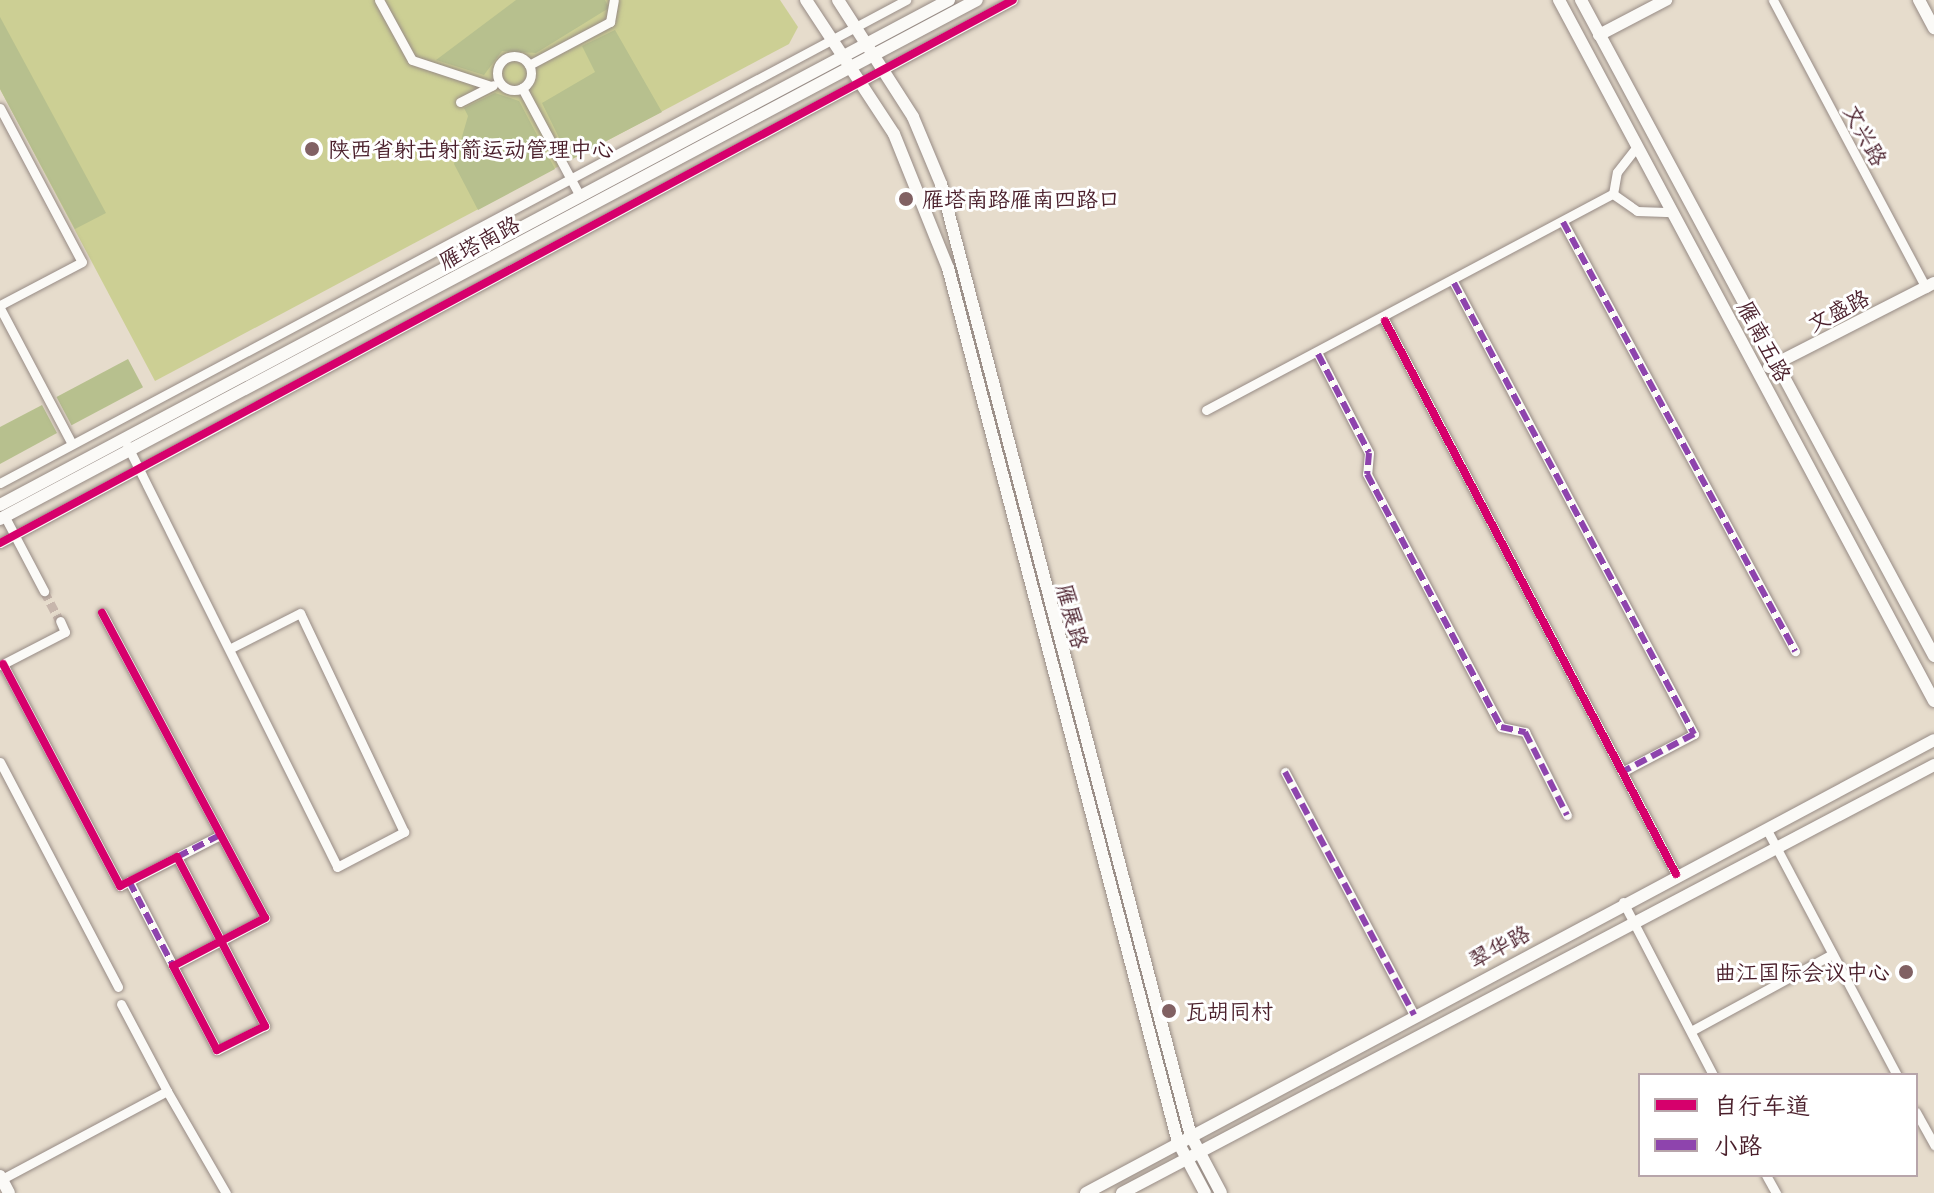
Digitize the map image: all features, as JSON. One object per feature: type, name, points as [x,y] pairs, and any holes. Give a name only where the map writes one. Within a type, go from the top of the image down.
[{"type":"main road","name":"雁展路","points":[[806,0],[850,59],[906,158],[961,312],[1184,1139],[1221,1193]]},
{"type":"main road","name":"雁展路","points":[[838,0],[873,49],[930,152],[950,213],[1184,1139]]},
{"type":"main road","name":"雁塔南路","points":[[873,49],[949,0]]},
{"type":"main road","name":"雁塔南路","points":[[2,514],[580,196],[850,59],[977,0]]},
{"type":"main road","name":"雁南五路","points":[[1559,0],[1934,701]]},
{"type":"main road","name":"雁南五路","points":[[1581,0],[1934,656]]},
{"type":"main road","points":[[1599,35],[1666,0]]},
{"type":"main road","points":[[1919,0],[1934,28]]},
{"type":"main road","name":"雁塔南路","points":[[126,444],[850,59]]},
{"type":"main road","name":"文盛路","points":[[1759,373],[1930,286]]},
{"type":"main road","name":"翠华路","points":[[1086,1193],[1623,902],[1934,740]]},
{"type":"main road","name":"翠华路","points":[[1122,1193],[1934,765]]},
{"type":"main road","name":"雁展路","points":[[1193,1156],[1205,1193]]},
{"type":"main road","points":[[1,1177],[9,1193]]},
{"type":"street","points":[[379,0],[412,60],[522,88]]},
{"type":"street","points":[[580,196],[522,88],[529,65],[610,22],[614,0]]},
{"type":"street","points":[[0,483],[906,0]]},
{"type":"street","points":[[0,543],[1013,0]]},
{"type":"street","name":"文兴路","points":[[1773,0],[1930,286]]},
{"type":"street","points":[[460,102],[495,83],[507,58],[529,65]]},
{"type":"street","points":[[0,108],[82,262],[0,307],[72,444]]},
{"type":"street","points":[[1613,194],[1617,172],[1637,146]]},
{"type":"street","points":[[1613,194],[1637,211],[1673,212]]},
{"type":"street","points":[[1206,410],[1385,321],[1613,194]]},
{"type":"street","points":[[1563,222],[1795,651]]},
{"type":"street","points":[[1454,283],[1694,734],[1622,772]]},
{"type":"street","points":[[1385,321],[1676,874]]},
{"type":"street","points":[[1318,354],[1369,453],[1367,474],[1501,727],[1525,732],[1567,815]]},
{"type":"street","points":[[126,444],[233,647],[230,665],[337,867],[404,832],[300,613],[233,647]]},
{"type":"street","points":[[2,514],[44,591]]},
{"type":"street","points":[[102,613],[265,918],[173,966]]},
{"type":"street","points":[[60,621],[65,632],[2,665],[120,886],[220,835]]},
{"type":"street","points":[[0,762],[118,987]]},
{"type":"street","points":[[1285,772],[1414,1015]]},
{"type":"street","points":[[1766,828],[1896,1073]]},
{"type":"street","points":[[129,881],[217,1050],[265,1026],[177,857]]},
{"type":"street","points":[[1623,902],[1712,1073]]},
{"type":"street","points":[[1691,1031],[1832,954]]},
{"type":"street","points":[[121,1004],[226,1193]]},
{"type":"street","points":[[1,1177],[167,1091]]},
{"type":"street","points":[[1918,1116],[1934,1145]]},
{"type":"green space","name":"陕西省射击射箭运动管理中心","points":[[0,0],[780,0],[798,27],[789,44],[155,381],[0,89]]},
{"type":"green space","points":[[516,0],[605,0],[609,8],[536,53],[502,51],[484,75],[436,60]]},
{"type":"green space","points":[[0,17],[106,213],[75,229],[0,89]]},
{"type":"green space","points":[[615,30],[662,112],[570,160],[542,103],[595,72],[582,46]]},
{"type":"green space","points":[[495,93],[519,101],[555,169],[478,210],[454,164],[468,116],[464,108]]},
{"type":"green space","points":[[128,359],[143,387],[72,425],[56,397]]},
{"type":"green space","points":[[42,405],[57,433],[0,464],[0,427]]},
{"type":"tunnel","points":[[44,591],[60,621]]},
{"type":"marked path","points":[[1563,222],[1795,651]]},
{"type":"marked path","points":[[1454,283],[1694,734],[1622,772]]},
{"type":"marked path","points":[[1318,354],[1369,453],[1367,474],[1501,727],[1525,732],[1567,815]]},
{"type":"marked path","points":[[1285,772],[1414,1015]]},
{"type":"marked path","points":[[177,857],[220,835]]},
{"type":"marked path","points":[[129,881],[173,966]]},
{"type":"cycle path","points":[[0,543],[1013,0]]},
{"type":"cycle path","points":[[1385,321],[1676,874]]},
{"type":"cycle path","points":[[3,664],[120,886],[177,857],[221,941],[265,1026],[217,1050],[173,966],[221,941],[265,918],[102,613]]},
{"type":"place","name":"陕西省射击射箭运动管理中心","points":[[312,149]]},
{"type":"place","name":"雁塔南路雁南四路口","points":[[906,199]]},
{"type":"place","name":"曲江国际会议中心","points":[[1906,972]]},
{"type":"place","name":"瓦胡同村","points":[[1169,1011]]}]
